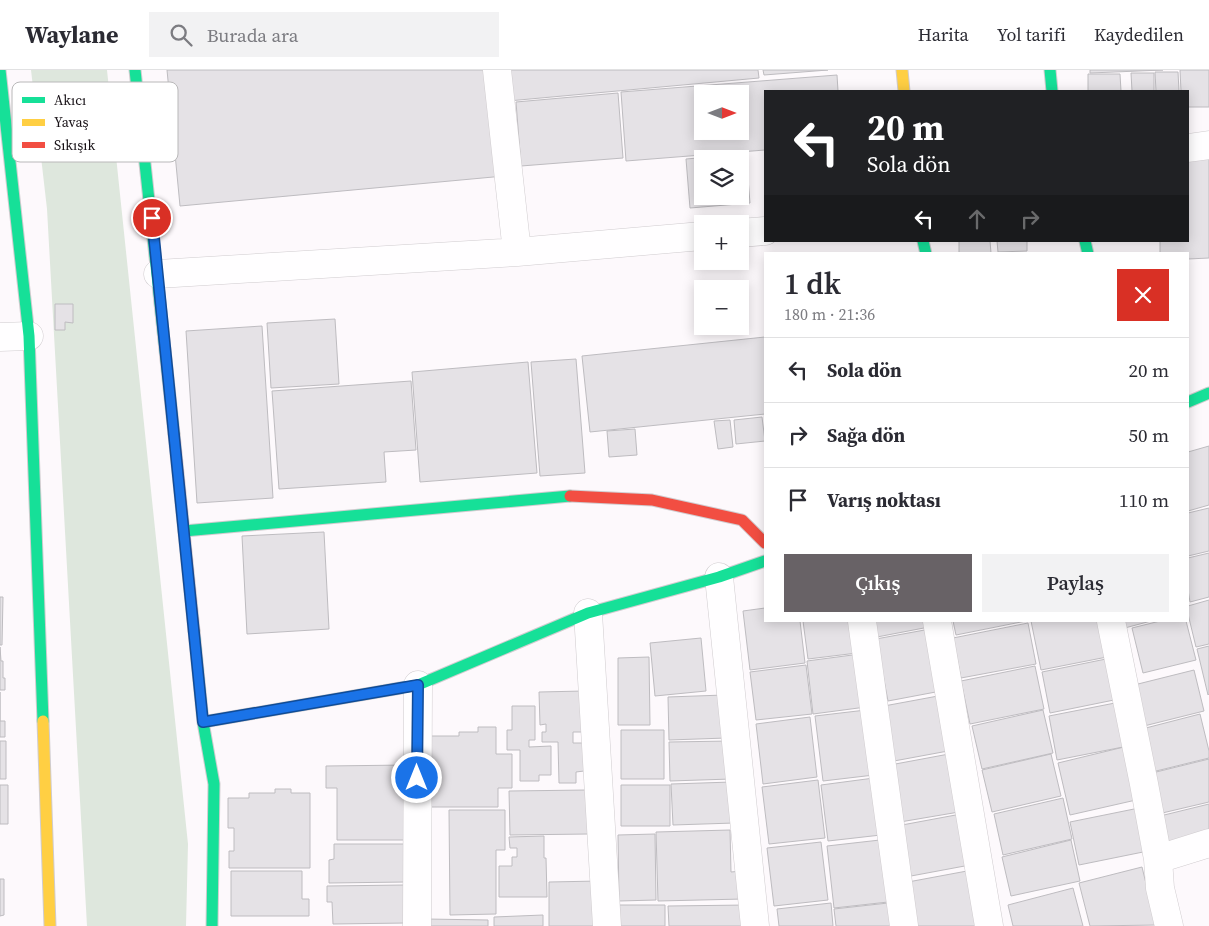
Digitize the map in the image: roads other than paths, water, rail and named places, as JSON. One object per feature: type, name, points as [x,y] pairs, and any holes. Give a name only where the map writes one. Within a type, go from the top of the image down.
[{"type":"main road","points":[[0,70],[29,336],[50,926]]},
{"type":"main road","points":[[902,70],[904,90]]},
{"type":"main road","points":[[1050,70],[1052,90]]},
{"type":"main road","points":[[145,162],[158,274],[203,722],[214,784],[212,926]]},
{"type":"main road","points":[[1189,402],[1209,393]]},
{"type":"main road","points":[[184,531],[562,496],[652,500],[742,520],[764,542]]},
{"type":"main road","points":[[203,722],[418,685],[588,613],[718,577],[764,560]]},
{"type":"street","points":[[497,70],[517,252]]},
{"type":"street","points":[[1189,148],[1209,145]]},
{"type":"street","points":[[749,232],[764,231]]},
{"type":"street","points":[[158,274],[517,252],[694,237]]},
{"type":"street","points":[[0,336],[29,336]]},
{"type":"street","points":[[718,577],[755,926]]},
{"type":"street","points":[[588,613],[607,926]]},
{"type":"street","points":[[862,622],[904,926]]},
{"type":"street","points":[[936,622],[989,926]]},
{"type":"street","points":[[1111,622],[1158,859],[1160,888],[1169,926]]},
{"type":"street","points":[[417,926],[418,685]]},
{"type":"street","points":[[1158,859],[1209,842]]}]
